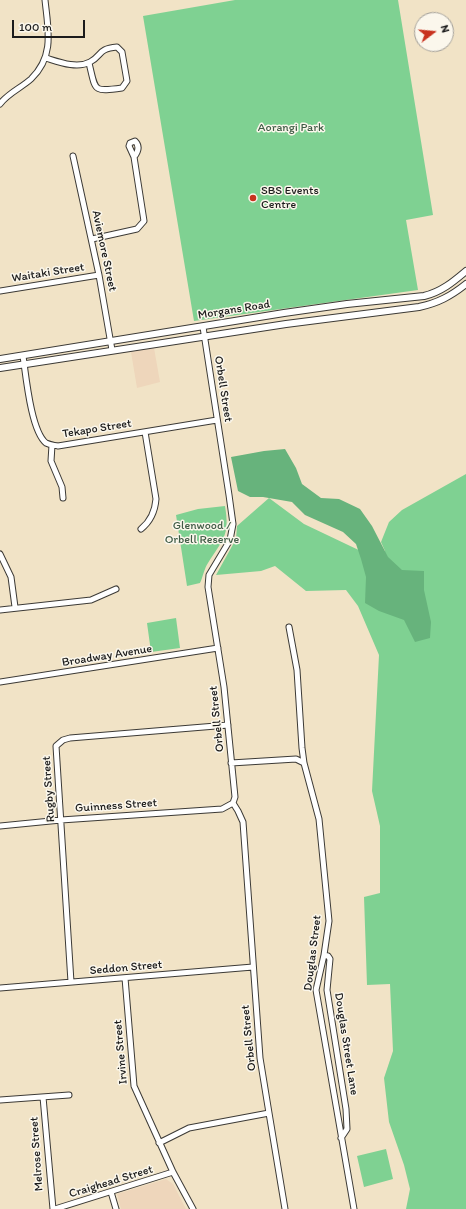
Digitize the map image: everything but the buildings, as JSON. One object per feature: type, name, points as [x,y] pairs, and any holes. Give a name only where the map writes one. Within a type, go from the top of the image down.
[{"type":"street","points":[[0,104],[6,97],[31,79],[39,70],[46,58],[49,39],[45,0]]},
{"type":"street","points":[[46,58],[70,65],[90,63],[103,50],[117,47],[122,52],[127,81],[125,86],[122,88],[104,91],[98,90],[94,85],[90,63]]},
{"type":"street","name":"Aviemore Street","points":[[73,156],[92,238],[112,350]]},
{"type":"street","points":[[92,238],[137,229],[144,221],[134,157]]},
{"type":"street","name":"Morgans Road","points":[[0,359],[347,304],[424,296],[446,287],[466,271]]},
{"type":"street","name":"Waitaki Street","points":[[0,291],[99,275]]},
{"type":"street","name":"Morgans Road","points":[[0,368],[204,336],[431,304],[446,298],[466,284]]},
{"type":"street","points":[[284,314],[286,324]]},
{"type":"street","name":"Orbell Street","points":[[203,327],[233,524],[230,540],[212,568],[208,581],[224,687],[235,797],[233,803],[243,822],[260,1058],[286,1209]]},
{"type":"street","name":"Tekapo Street","points":[[23,356],[32,410],[36,424],[43,439],[52,445],[58,446],[217,420]]},
{"type":"street","points":[[141,528],[152,518],[156,499],[145,432]]},
{"type":"street","points":[[52,445],[51,461],[62,487],[63,498]]},
{"type":"street","points":[[0,554],[11,577],[15,607]]},
{"type":"street","points":[[0,610],[15,607],[91,600],[116,589]]},
{"type":"street","name":"Douglas Street","points":[[289,627],[297,670],[304,764],[319,819],[329,921],[324,955],[316,990],[340,1138],[354,1209]]},
{"type":"street","name":"Broadway Avenue","points":[[0,682],[218,648]]},
{"type":"street","name":"Rugby Street","points":[[71,982],[56,746],[63,740],[228,724]]},
{"type":"street","points":[[231,763],[296,759],[304,764]]},
{"type":"street","name":"Guinness Street","points":[[0,826],[61,820],[222,809],[233,803]]},
{"type":"street","name":"Douglas Street Lane","points":[[324,955],[328,956],[330,959],[327,990],[346,1109],[347,1129],[340,1138]]},
{"type":"street","name":"Seddon Street","points":[[0,988],[253,967]]},
{"type":"street","name":"Irvine Street","points":[[125,978],[134,1086],[159,1143],[193,1209]]},
{"type":"street","points":[[0,1100],[69,1095]]},
{"type":"street","name":"Melrose Street","points":[[43,1097],[54,1209]]},
{"type":"street","points":[[159,1143],[189,1128],[269,1113]]},
{"type":"street","name":"Craighead Street","points":[[54,1209],[173,1172]]},
{"type":"street","points":[[111,1192],[116,1209]]},
{"type":"shaded area","points":[[154,348],[160,382],[137,388],[131,352]]},
{"type":"shaded area","points":[[166,1179],[173,1184],[186,1209],[121,1209],[117,1194]]},
{"type":"green space","name":"Aorangi Park","points":[[235,0],[398,0],[433,215],[406,220],[418,290],[194,321],[143,16]]},
{"type":"green space","points":[[285,449],[296,468],[302,484],[321,498],[339,499],[360,509],[372,526],[388,557],[402,570],[424,571],[424,590],[431,622],[430,638],[415,642],[404,620],[379,611],[365,603],[366,577],[361,559],[356,544],[343,532],[305,515],[292,502],[263,497],[250,497],[238,491],[231,457]]},
{"type":"green space","points":[[466,474],[466,1209],[406,1209],[410,1189],[404,1165],[389,1122],[384,1078],[393,1051],[390,984],[367,985],[364,897],[380,893],[380,826],[372,791],[379,655],[358,606],[346,590],[306,591],[275,566],[261,571],[216,575],[236,539],[237,526],[269,498],[304,524],[367,554],[385,551],[381,542],[389,522],[402,510]]},
{"type":"green space","name":"Glenwood / Orbell Reserve","points":[[225,506],[227,524],[224,537],[207,565],[200,583],[187,586],[176,515],[198,509]]},
{"type":"green space","points":[[176,618],[180,648],[151,652],[147,623]]},
{"type":"green space","points":[[386,1149],[393,1179],[364,1187],[357,1156]]},
{"type":"place","name":"SBS Events Centre","points":[[253,198]]}]
